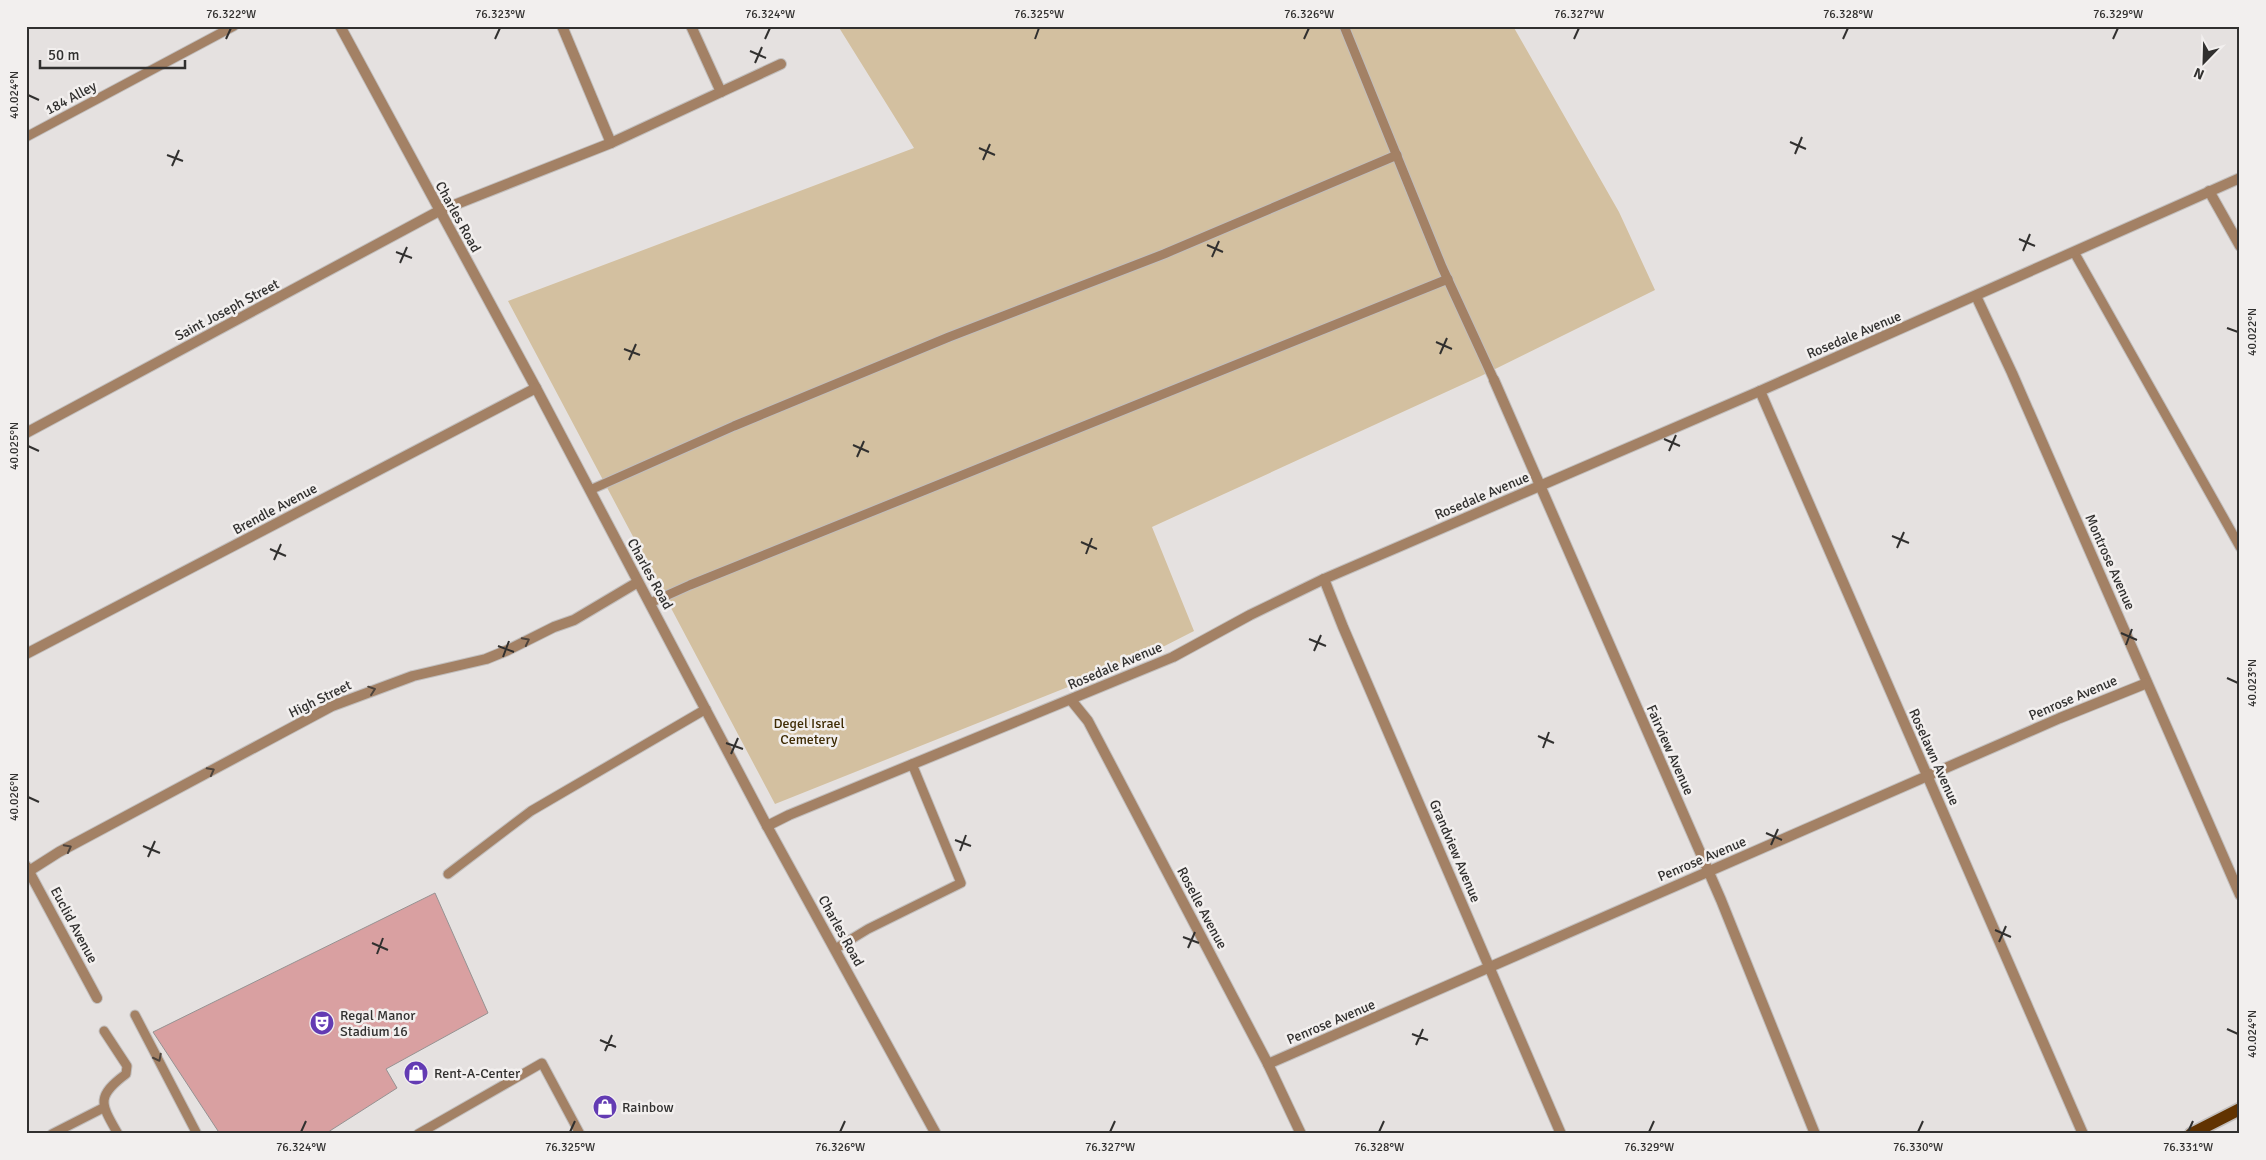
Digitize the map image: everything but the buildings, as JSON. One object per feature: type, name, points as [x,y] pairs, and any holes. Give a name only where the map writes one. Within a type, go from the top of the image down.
[{"type":"main road","points":[[2191,1134],[2240,1109]]},
{"type":"street","name":"Charles Road","points":[[340,26],[536,388],[767,826],[936,1134]]},
{"type":"street","points":[[562,26],[611,143]]},
{"type":"street","points":[[691,26],[721,92]]},
{"type":"street","name":"Saint Joseph Street","points":[[26,433],[439,211],[611,143],[781,64]]},
{"type":"street","name":"Rosedale Avenue","points":[[767,826],[912,764],[1173,657],[1250,615],[1324,579],[1760,392],[1839,355],[2240,178]]},
{"type":"street","points":[[2209,191],[2240,246]]},
{"type":"street","name":"Montrose Avenue","points":[[1976,296],[2012,373],[2240,895]]},
{"type":"street","name":"Fairview Avenue","points":[[1494,380],[1721,900],[1815,1134]]},
{"type":"street","name":"Brendle Avenue","points":[[26,654],[536,388]]},
{"type":"street","name":"Roselawn Avenue","points":[[1760,392],[2083,1134]]},
{"type":"street","name":"Grandview Avenue","points":[[1324,579],[1561,1134]]},
{"type":"street","name":"High Street","points":[[27,870],[332,706],[413,676],[486,659],[554,627],[574,620],[638,582]]},
{"type":"street","name":"Penrose Avenue","points":[[1268,1064],[2060,718],[2147,683]]},
{"type":"street","name":"Roselle Avenue","points":[[1071,700],[1088,720],[1268,1064],[1301,1134]]},
{"type":"street","name":"Euclid Avenue","points":[[27,870],[96,998]]},
{"type":"lane","name":"184 Alley","points":[[26,137],[234,26]]},
{"type":"lane","points":[[1344,26],[1448,279],[1494,380]]},
{"type":"lane","points":[[590,490],[734,426],[949,338],[1164,254],[1397,155]]},
{"type":"lane","points":[[2074,252],[2240,546]]},
{"type":"lane","points":[[650,603],[690,585],[1448,279]]},
{"type":"lane","points":[[448,874],[531,811],[706,709]]},
{"type":"lane","points":[[835,949],[868,929],[961,883],[912,764]]},
{"type":"lane","points":[[136,1015],[197,1134]]},
{"type":"lane","points":[[104,1031],[127,1066],[126,1074],[112,1084],[105,1093],[103,1108],[118,1134]]},
{"type":"lane","points":[[418,1134],[542,1063],[580,1134]]},
{"type":"lane","points":[[52,1134],[103,1108]]},
{"type":"green space","name":"Degel Israel Cemetery","points":[[838,26],[1513,26],[1619,212],[1655,290],[1481,376],[1152,527],[1194,631],[1143,657],[775,804],[508,301],[914,148]]},
{"type":"place","name":"Regal Manor Stadium 16","points":[[322,1023]]},
{"type":"place","name":"Rent-A-Center","points":[[416,1073]]},
{"type":"place","name":"Rainbow","points":[[605,1107]]}]
